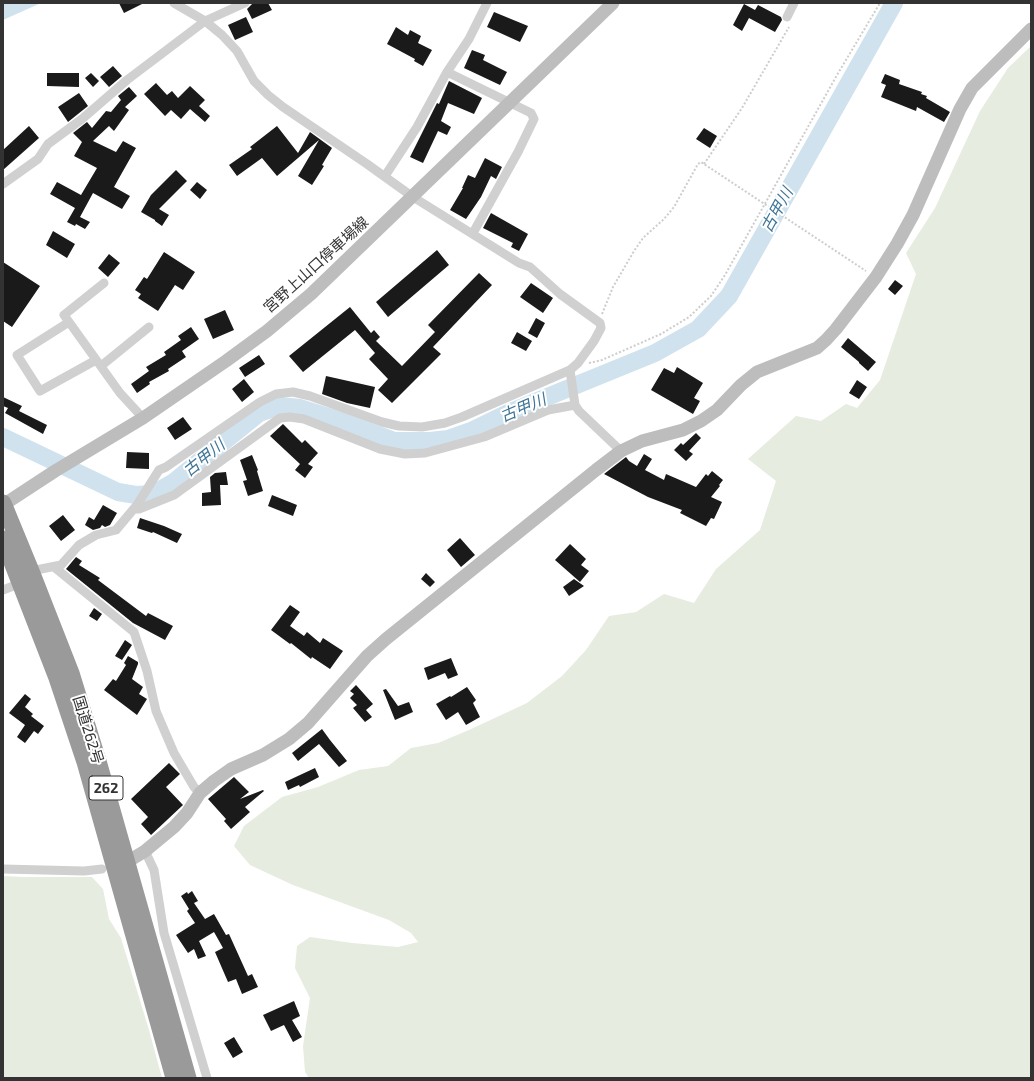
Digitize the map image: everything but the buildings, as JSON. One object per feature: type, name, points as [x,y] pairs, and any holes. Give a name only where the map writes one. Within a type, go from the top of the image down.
[{"type":"highway","name":"国道262号","points":[[3,505],[85,762],[174,1078]]},
{"type":"highway","name":"国道262号","points":[[3,539],[26,577],[71,673],[98,761],[188,1078]]},
{"type":"street","points":[[3,590],[26,577],[61,565],[79,545],[96,535],[116,530],[136,507],[159,470],[166,467],[260,402],[276,394],[293,392],[310,396],[382,422],[399,426],[422,427],[445,423],[571,372],[594,341],[601,328],[600,323],[560,294],[530,267],[519,263],[413,197],[385,176],[268,96],[254,81],[237,51],[222,35],[205,21],[174,3]]},
{"type":"street","points":[[3,184],[38,159],[48,144],[82,119],[127,80],[205,21],[244,3]]},
{"type":"street","points":[[385,176],[417,127],[446,72],[469,39],[487,3]]},
{"type":"street","name":"宮野上山口停車場線","points":[[3,505],[79,456],[143,418],[267,331],[311,294],[613,3]]},
{"type":"street","points":[[787,17],[794,3]]},
{"type":"street","points":[[132,859],[145,851],[174,827],[187,813],[200,793],[214,781],[231,769],[263,755],[289,739],[308,723],[367,656],[386,639],[621,451],[642,441],[683,430],[701,421],[717,410],[741,385],[757,372],[817,348],[836,330],[876,277],[897,244],[913,215],[960,109],[972,88],[1031,29]]},
{"type":"street","points":[[446,72],[531,113],[534,119],[518,152],[473,233]]},
{"type":"street","points":[[104,283],[64,315],[120,393],[143,418]]},
{"type":"street","points":[[69,322],[17,355],[40,391],[98,363],[149,327]]},
{"type":"street","points":[[571,372],[575,400],[579,411],[621,451]]},
{"type":"street","points":[[136,507],[140,509],[174,495],[280,418],[290,417],[304,419],[380,449],[405,454],[425,453],[484,437],[575,400]]},
{"type":"street","points":[[54,567],[134,632],[147,671],[156,711],[174,753],[194,787],[200,793]]},
{"type":"street","points":[[145,851],[154,870],[164,933],[207,1078]]},
{"type":"street","points":[[3,869],[84,871],[102,869]]},
{"type":"path","points":[[578,363],[589,364],[602,360],[661,334],[689,317],[711,296],[725,275],[764,204],[880,3]]},
{"type":"path","points":[[704,164],[742,108],[792,21],[787,17]]},
{"type":"path","points":[[597,321],[601,316],[613,287],[634,251],[643,238],[664,219],[674,207],[698,164],[701,162],[876,277]]},
{"type":"shaded area","points":[[1031,46],[1031,1078],[309,1078],[305,1072],[303,1046],[310,998],[295,968],[297,946],[310,937],[352,943],[398,947],[418,942],[411,933],[389,920],[293,885],[250,865],[234,846],[244,826],[282,797],[318,787],[359,770],[388,766],[411,748],[438,743],[527,703],[562,676],[586,650],[609,616],[636,612],[664,594],[694,603],[716,569],[760,530],[776,481],[748,459],[796,416],[821,421],[846,404],[857,408],[880,380],[916,274],[906,253],[935,208],[980,111],[1008,68]]},
{"type":"shaded area","points":[[3,876],[92,877],[103,889],[109,919],[121,938],[162,1078],[3,1078]]},
{"type":"water","points":[[3,3],[41,3],[3,20]]},
{"type":"waterway","name":"古甲川","points":[[3,437],[118,492],[136,495],[153,494],[174,482],[259,413],[280,406],[300,408],[338,420],[394,441],[430,441],[448,439],[471,431],[508,413],[655,353],[698,329],[729,296],[894,3]]}]
